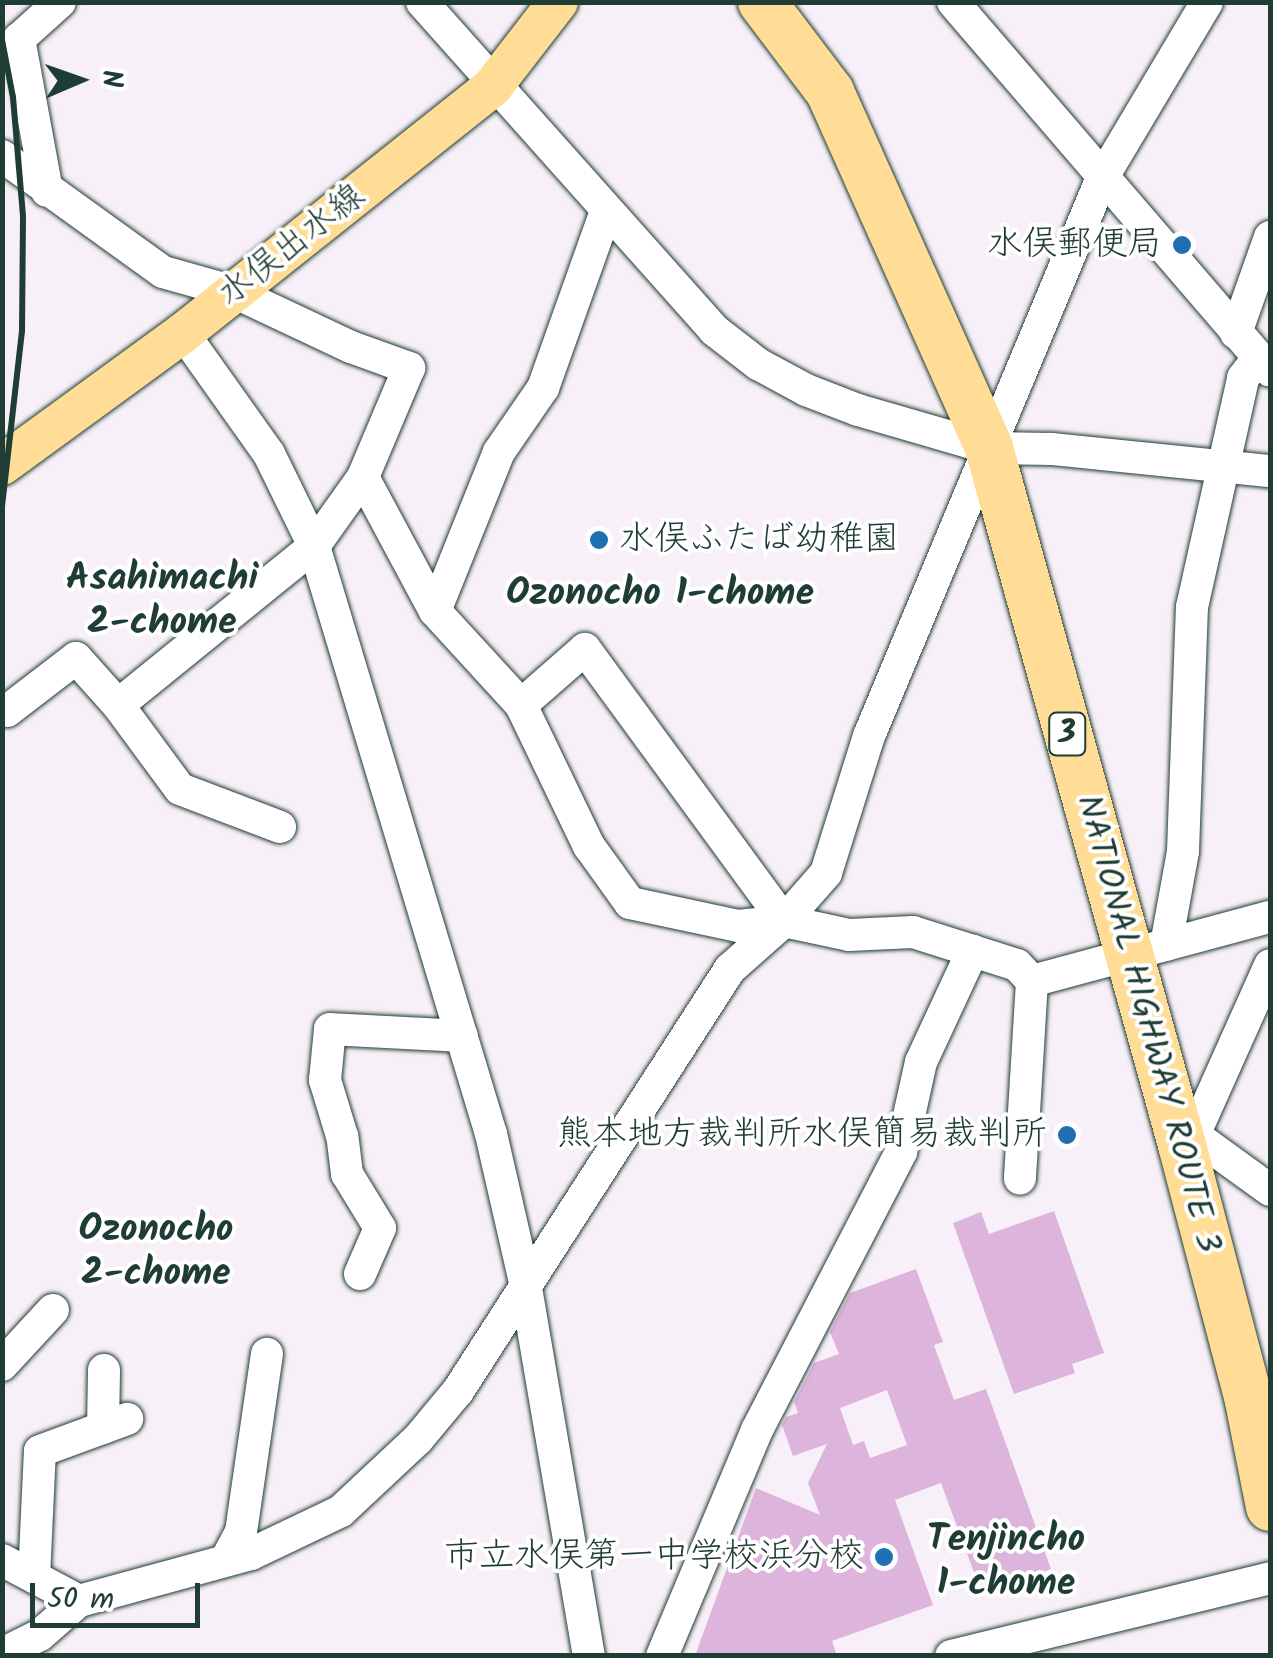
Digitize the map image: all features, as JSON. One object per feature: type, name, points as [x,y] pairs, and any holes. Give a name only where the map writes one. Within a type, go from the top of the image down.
[{"type":"highway","name":"NATIONAL HIGHWAY ROUTE 3","points":[[762,2],[830,92],[989,448],[1146,950],[1188,1140],[1260,1392],[1270,1507]]},
{"type":"main road","name":"水俣出水線","points":[[2,464],[183,332],[494,86],[558,2]]},
{"type":"street","points":[[48,191],[19,39],[60,2]]},
{"type":"street","points":[[422,2],[714,330],[758,364],[806,390],[858,410],[989,448],[1226,464],[1270,471]]},
{"type":"street","points":[[952,2],[1101,180],[1255,354]]},
{"type":"street","points":[[2,1654],[40,1635],[79,1601],[250,1554],[341,1511],[418,1439],[458,1391],[730,970],[784,922],[826,873],[869,736],[1017,372],[1101,180],[1207,2]]},
{"type":"street","points":[[2,156],[163,272],[234,292],[351,347],[409,368],[363,477],[314,546],[118,705]]},
{"type":"street","points":[[435,611],[499,452],[542,388],[606,212]]},
{"type":"street","points":[[1146,950],[1183,851],[1192,607],[1243,378],[1255,354],[1270,237]]},
{"type":"street","points":[[183,332],[269,454],[314,546],[492,1134],[526,1282],[589,1656]]},
{"type":"street","points":[[363,477],[435,611],[522,705],[589,846],[630,903],[738,926],[784,922],[849,935],[914,932],[1016,964],[1032,980],[1020,1179]]},
{"type":"street","points":[[522,705],[586,649],[784,922]]},
{"type":"street","points":[[7,711],[76,658],[118,705],[180,788],[280,827]]},
{"type":"street","points":[[1032,980],[1270,917]]},
{"type":"street","points":[[662,1656],[757,1430],[901,1152],[921,1062],[973,950]]},
{"type":"street","points":[[1270,965],[1188,1140],[1270,1190]]},
{"type":"street","points":[[360,1274],[380,1228],[348,1174],[342,1136],[325,1080],[330,1029],[462,1036]]},
{"type":"street","points":[[2,1365],[53,1310]]},
{"type":"street","points":[[226,1560],[241,1532],[267,1354]]},
{"type":"street","points":[[34,1577],[40,1451],[115,1424],[104,1370]]},
{"type":"street","points":[[2,1560],[79,1601]]},
{"type":"street","points":[[951,1656],[1270,1578]]},
{"type":"building","points":[[1054,1211],[1104,1353],[1072,1364],[1075,1373],[1014,1394],[953,1223],[981,1212],[989,1234]]},
{"type":"building","points":[[916,1269],[943,1342],[934,1345],[954,1400],[986,1389],[1051,1569],[982,1594],[941,1483],[895,1500],[933,1605],[832,1641],[837,1656],[695,1656],[756,1488],[820,1515],[808,1483],[827,1444],[793,1456],[782,1425],[786,1417],[798,1413],[794,1402],[814,1363],[839,1354],[830,1332],[850,1293]],"holes":[[[887,1390],[907,1445],[870,1458],[864,1441],[853,1445],[840,1408]]]},
{"type":"railway","points":[[2,40],[13,97],[23,217],[22,331],[2,506]]},
{"type":"place","name":"水俣郵便局","points":[[1182,245]]},
{"type":"place","name":"水俣ふたば幼稚園","points":[[599,540]]},
{"type":"place","name":"熊本地方裁判所水俣簡易裁判所","points":[[1067,1135]]},
{"type":"place","name":"市立水俣第一中学校浜分校","points":[[884,1557]]},
{"type":"district","name":"Ozonocho 1-chome","points":[[660,595]]},
{"type":"district","name":"Asahimachi 2-chome","points":[[162,602]]},
{"type":"district","name":"Ozonocho 2-chome","points":[[156,1253]]},
{"type":"district","name":"Tenjincho 1-chome","points":[[1006,1563]]}]
